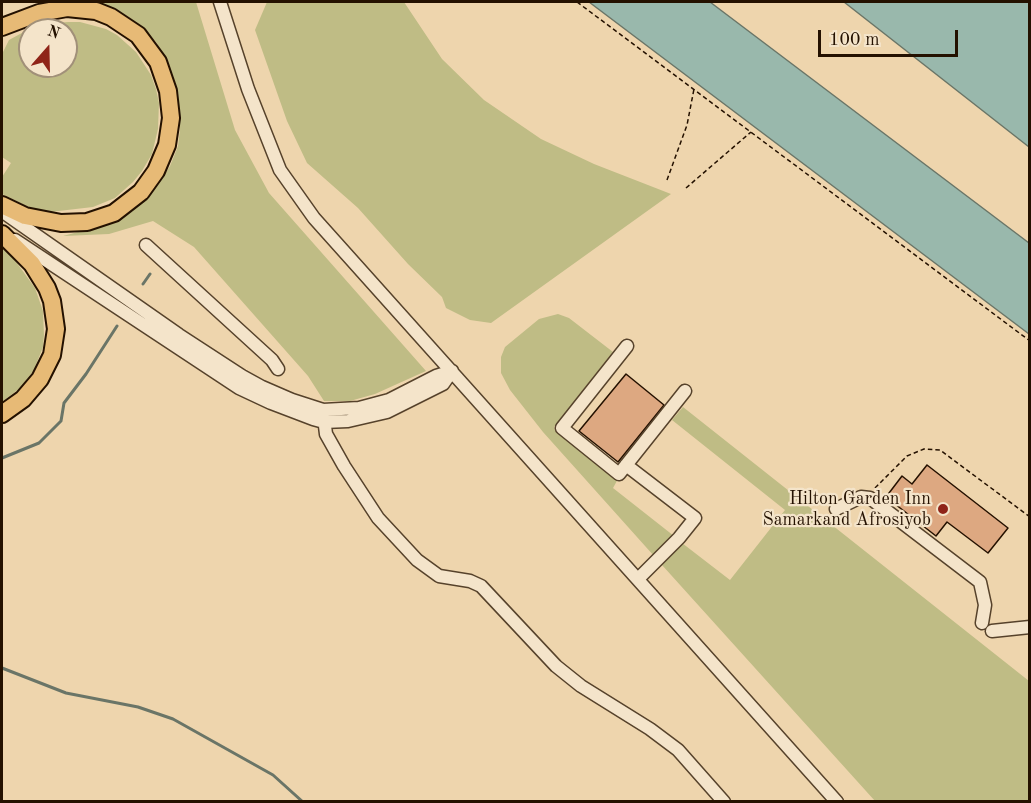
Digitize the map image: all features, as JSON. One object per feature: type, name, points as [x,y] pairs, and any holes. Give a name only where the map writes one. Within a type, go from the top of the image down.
[{"type":"highway","points":[[2,27],[39,13],[67,8],[96,11],[111,17],[138,35],[158,62],[168,91],[171,118],[167,145],[156,171],[141,192],[114,213],[87,222],[62,223],[25,216],[2,205]]},
{"type":"highway","points":[[2,232],[40,275],[52,301],[56,329],[52,355],[40,379],[23,399],[2,414]]},
{"type":"street","points":[[220,2],[248,89],[280,170],[314,218],[837,801]]},
{"type":"street","points":[[2,210],[120,294],[242,376],[323,416]]},
{"type":"street","points":[[2,232],[239,388],[292,412],[323,416],[382,402],[436,376],[452,371]]},
{"type":"street","points":[[146,245],[272,360],[278,369]]},
{"type":"street","points":[[627,346],[562,428],[619,474],[685,391]]},
{"type":"street","points":[[323,416],[334,450],[378,518],[417,560],[439,576],[470,581],[481,586],[492,595],[544,655],[582,686],[650,729],[678,750],[724,801]]},
{"type":"street","points":[[626,465],[695,518],[679,538],[638,579]]},
{"type":"street","points":[[836,509],[861,497],[870,498],[980,582],[987,627],[1029,627]]},
{"type":"path","points":[[577,2],[1029,341]]},
{"type":"path","points":[[667,180],[687,125],[694,89]]},
{"type":"path","points":[[686,188],[751,132]]},
{"type":"path","points":[[867,498],[886,475],[907,456],[924,449],[940,450],[1029,516]]},
{"type":"shaded area","points":[[92,2],[196,2],[235,130],[269,193],[426,371],[375,394],[350,401],[324,401],[308,376],[194,247],[153,221],[109,234],[63,236],[115,222],[146,200],[170,166],[178,146],[180,129],[178,92],[173,75],[156,42],[130,18],[111,7]]},
{"type":"shaded area","points":[[267,2],[404,2],[442,59],[484,100],[541,139],[594,164],[671,194],[491,323],[470,320],[446,308],[442,297],[408,264],[358,208],[307,163],[287,121],[255,30]]},
{"type":"shaded area","points":[[589,2],[710,2],[1029,243],[1029,334]]},
{"type":"shaded area","points":[[844,2],[1029,2],[1029,147]]},
{"type":"shaded area","points":[[78,22],[106,29],[117,35],[136,52],[151,75],[156,89],[159,103],[158,129],[152,154],[142,171],[115,198],[93,207],[50,212],[33,209],[2,194],[2,177],[11,163],[2,157],[2,54],[9,40],[18,35],[18,78],[78,78]]},
{"type":"shaded area","points":[[2,248],[14,259],[35,288],[43,311],[44,335],[43,347],[34,370],[20,388],[2,402]]},
{"type":"shaded area","points":[[558,314],[569,318],[613,352],[554,429],[618,479],[613,488],[674,536],[654,556],[543,432],[510,390],[501,373],[501,357],[505,347],[539,319]]},
{"type":"shaded area","points":[[683,407],[1029,681],[1029,801],[875,801],[662,565],[682,543],[730,580],[785,510],[672,420]]},
{"type":"building","points":[[626,374],[664,405],[618,462],[579,431]]},
{"type":"building","name":"Hilton Garden Inn Samarkand Afrosiyob","points":[[927,465],[1008,528],[988,553],[947,522],[936,536],[886,497],[902,476],[912,484]]},
{"type":"waterway","points":[[143,284],[150,274]]},
{"type":"waterway","points":[[2,458],[39,443],[61,421],[64,403],[117,326]]},
{"type":"waterway","points":[[2,668],[66,693],[138,707],[173,719],[273,775],[303,802]]},
{"type":"place","name":"Hilton Garden Inn Samarkand Afrosiyob","points":[[943,509]]}]
